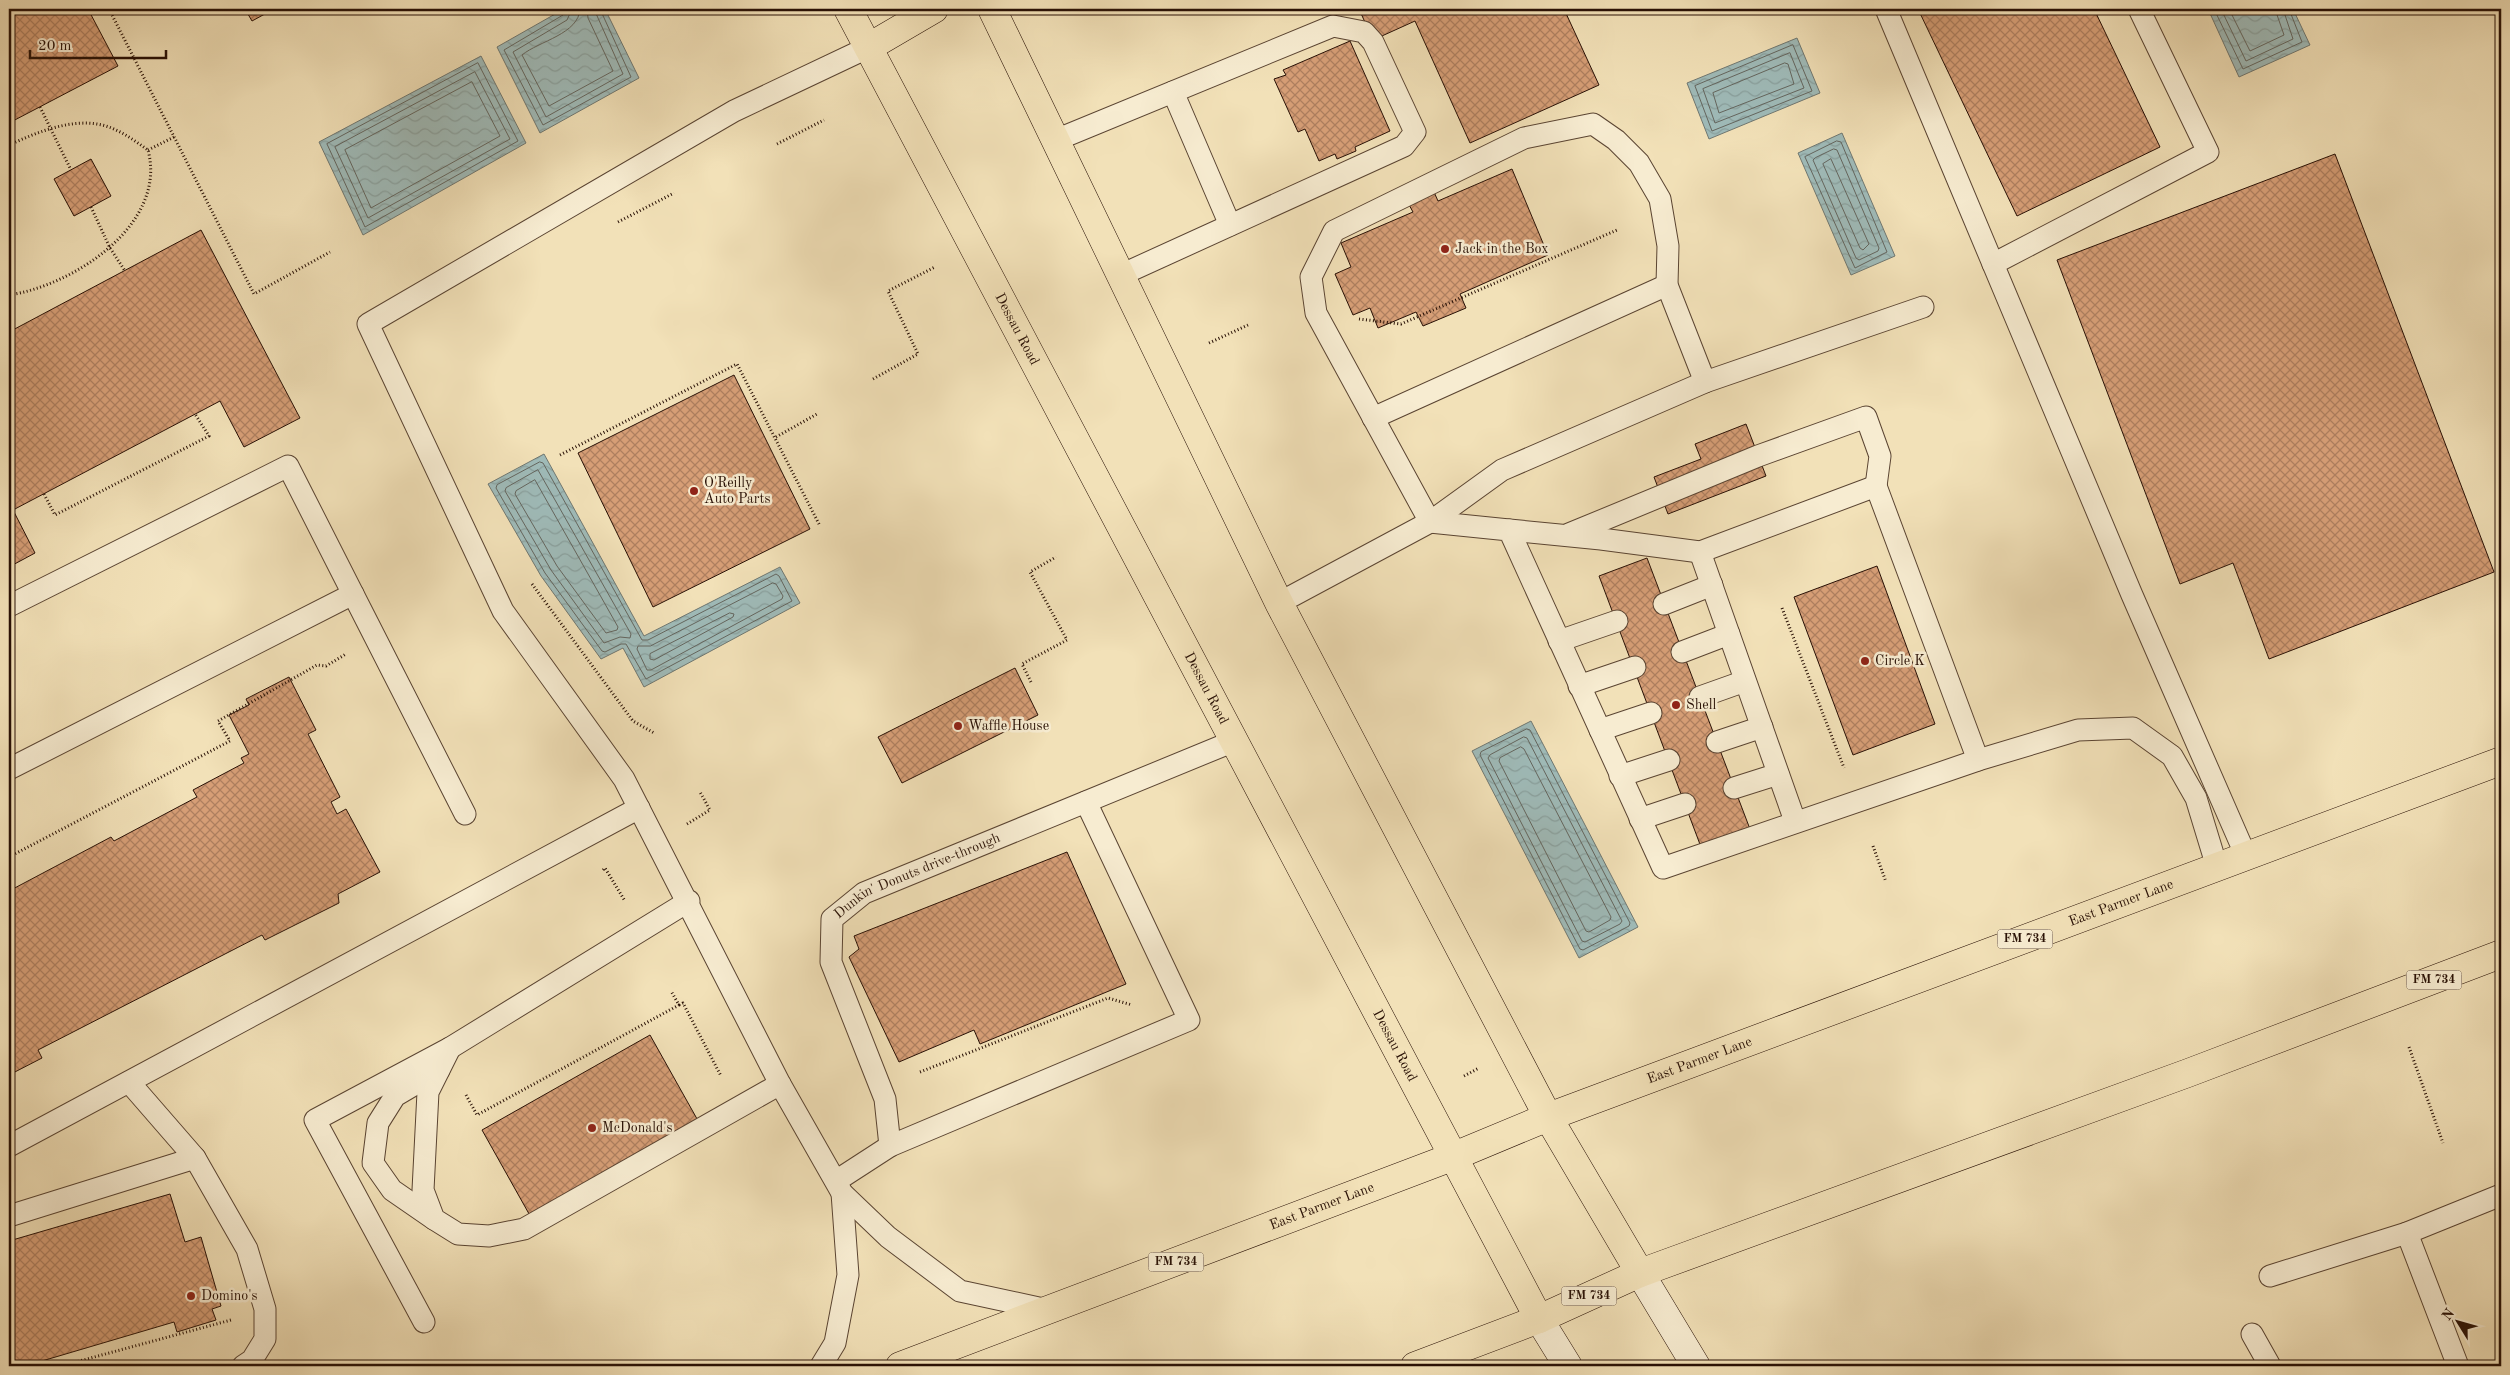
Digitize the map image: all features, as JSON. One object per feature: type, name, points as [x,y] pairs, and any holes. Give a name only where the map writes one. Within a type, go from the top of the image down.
[{"type":"main road","name":"Dessau Road","points":[[848,9],[1452,1157],[1539,1319],[1568,1366]]},
{"type":"main road","points":[[869,47],[934,9]]},
{"type":"main road","points":[[992,9],[1279,603],[1548,1118],[1696,1366]]},
{"type":"main road","name":"East Parmer Lane","points":[[900,1366],[1452,1157],[1548,1118],[2501,761]]},
{"type":"main road","name":"FM 734","points":[[1415,1366],[1539,1319],[1640,1273],[2188,1072],[2501,954]]},
{"type":"lane","points":[[1886,9],[2132,595],[2246,856]]},
{"type":"lane","points":[[1993,264],[2208,152],[2139,9]]},
{"type":"lane","points":[[1056,140],[1333,26],[1364,32],[1373,42],[1414,132],[1404,146],[1121,275]]},
{"type":"lane","points":[[869,47],[734,111],[368,324],[503,611],[624,779],[689,902],[780,1084],[839,1187],[888,1237],[960,1291],[1048,1310]]},
{"type":"lane","points":[[1173,92],[1230,225]]},
{"type":"lane","points":[[1430,522],[1316,313],[1311,277],[1334,231],[1524,138],[1593,124],[1616,140],[1639,163],[1660,199],[1668,246],[1667,285],[1705,382]]},
{"type":"lane","points":[[1373,418],[1667,285]]},
{"type":"lane","points":[[1279,603],[1430,522],[1502,470],[1705,382],[1923,307]]},
{"type":"lane","points":[[1564,536],[1758,456],[1866,417],[1880,456],[1876,486],[1978,760]]},
{"type":"lane","points":[[9,606],[288,466],[465,814]]},
{"type":"lane","points":[[1430,522],[1700,552],[1876,486]]},
{"type":"lane","points":[[1509,530],[1663,868],[1795,821],[1978,760],[2078,730],[2133,728],[2172,756],[2196,798],[2217,867]]},
{"type":"lane","points":[[1700,552],[1795,821]]},
{"type":"lane","points":[[1664,604],[1712,586]]},
{"type":"lane","points":[[9,769],[353,594]]},
{"type":"lane","points":[[1559,641],[1617,621]]},
{"type":"lane","points":[[1682,652],[1729,634]]},
{"type":"lane","points":[[1579,686],[1635,667]]},
{"type":"lane","points":[[1700,697],[1745,681]]},
{"type":"lane","points":[[1600,730],[1651,713]]},
{"type":"lane","points":[[1717,742],[1762,728]]},
{"type":"lane","name":"Dunkin' Donuts drive-through","points":[[890,1146],[885,1099],[831,962],[832,919],[864,893],[1234,741]]},
{"type":"lane","points":[[1620,776],[1669,760]]},
{"type":"lane","points":[[1734,788],[1778,774]]},
{"type":"lane","points":[[839,1187],[890,1146],[1189,1020],[1086,802]]},
{"type":"lane","points":[[1640,819],[1686,804]]},
{"type":"lane","points":[[9,1146],[639,808]]},
{"type":"lane","points":[[689,902],[445,1059],[395,1096],[378,1123],[373,1163],[392,1190],[434,1219],[458,1234],[489,1236],[524,1229],[780,1084]]},
{"type":"lane","points":[[434,1219],[423,1190],[428,1092],[445,1059]]},
{"type":"lane","points":[[424,1322],[315,1120],[445,1059]]},
{"type":"lane","points":[[129,1082],[194,1158],[247,1249],[265,1309],[265,1340],[252,1360],[244,1366]]},
{"type":"lane","points":[[9,1216],[194,1158]]},
{"type":"lane","points":[[821,1366],[835,1344],[848,1275],[839,1187]]},
{"type":"lane","points":[[2270,1276],[2407,1233],[2501,1195]]},
{"type":"lane","points":[[2407,1233],[2458,1366]]},
{"type":"lane","points":[[2252,1334],[2270,1366]]},
{"type":"path","points":[[109,9],[254,294],[330,252]]},
{"type":"path","points":[[40,107],[71,170]]},
{"type":"path","points":[[777,144],[824,120]]},
{"type":"path","points":[[9,145],[62,125],[90,122],[115,129],[148,150],[152,177],[148,196],[135,221],[110,248],[54,281],[9,295]]},
{"type":"path","points":[[148,150],[174,137]]},
{"type":"path","points":[[613,225],[674,193]]},
{"type":"path","points":[[90,207],[110,248],[125,270]]},
{"type":"path","points":[[1356,319],[1401,324],[1617,230]]},
{"type":"path","points":[[873,380],[918,354],[888,291],[935,267]]},
{"type":"path","points":[[1209,343],[1248,325]]},
{"type":"path","points":[[560,455],[736,364],[776,436],[820,526]]},
{"type":"path","points":[[44,494],[54,515],[209,436],[195,414]]},
{"type":"path","points":[[776,436],[817,414]]},
{"type":"path","points":[[1031,682],[1022,664],[1067,640],[1030,572],[1056,557]]},
{"type":"path","points":[[528,579],[633,721],[654,733]]},
{"type":"path","points":[[1782,608],[1844,769]]},
{"type":"path","points":[[9,857],[230,741],[218,721],[317,665],[326,666],[349,652]]},
{"type":"path","points":[[682,827],[710,810],[700,792]]},
{"type":"path","points":[[1873,846],[1886,882]]},
{"type":"path","points":[[596,873],[605,868],[629,909]]},
{"type":"path","points":[[671,991],[679,1006]]},
{"type":"path","points":[[920,1072],[1108,998],[1136,1006]]},
{"type":"path","points":[[445,1059],[477,1115],[683,1003],[725,1084]]},
{"type":"path","points":[[2408,1047],[2443,1143]]},
{"type":"path","points":[[60,1366],[265,1309]]},
{"type":"water","points":[[564,9],[605,9],[639,78],[540,133],[497,47]]},
{"type":"water","points":[[2208,9],[2293,9],[2310,45],[2239,77]]},
{"type":"water","points":[[1797,38],[1820,93],[1709,139],[1687,83]]},
{"type":"water","points":[[481,56],[526,143],[363,235],[319,142]]},
{"type":"water","points":[[1842,133],[1895,256],[1851,275],[1798,153]]},
{"type":"water","points":[[544,454],[644,636],[780,567],[800,603],[644,687],[623,648],[601,659],[541,576],[488,484]]},
{"type":"water","points":[[1531,721],[1638,927],[1579,958],[1472,751]]},
{"type":"building","points":[[9,9],[88,9],[118,66],[9,123]]},
{"type":"building","points":[[245,9],[274,9],[252,21]]},
{"type":"building","points":[[1359,9],[1435,9],[1437,11],[1443,9],[1564,9],[1599,85],[1470,143],[1415,21],[1373,40]]},
{"type":"building","points":[[1918,9],[2094,9],[2160,147],[2017,216]]},
{"type":"building","points":[[1350,41],[1390,131],[1355,147],[1356,151],[1337,159],[1335,154],[1319,161],[1305,129],[1298,132],[1274,79],[1286,75],[1283,70]]},
{"type":"building","points":[[2335,154],[2494,572],[2269,659],[2233,563],[2180,584],[2057,260]]},
{"type":"building","points":[[91,159],[111,196],[74,216],[54,179]]},
{"type":"building","name":"Jack in the Box","points":[[1512,169],[1548,255],[1460,294],[1466,308],[1423,326],[1416,312],[1378,328],[1370,308],[1353,315],[1335,274],[1351,267],[1341,243],[1413,212],[1408,203],[1434,192],[1438,201]]},
{"type":"building","points":[[201,230],[300,418],[244,447],[220,401],[13,510],[35,553],[9,567],[9,332]]},
{"type":"building","name":"O'Reilly Auto Parts","points":[[734,375],[810,529],[653,607],[578,453]]},
{"type":"building","points":[[1746,424],[1766,476],[1668,514],[1654,477],[1701,459],[1695,444]]},
{"type":"building","name":"Shell","points":[[1647,558],[1753,837],[1704,855],[1599,576]]},
{"type":"building","name":"Circle K","points":[[1877,566],[1935,724],[1853,755],[1794,597]]},
{"type":"building","name":"Waffle House","points":[[1015,668],[1038,715],[902,783],[878,737]]},
{"type":"building","points":[[289,677],[316,730],[308,734],[340,797],[331,802],[337,814],[346,809],[380,872],[338,894],[339,903],[265,940],[262,935],[38,1050],[42,1058],[9,1075],[9,891],[111,837],[114,841],[197,797],[193,790],[244,763],[241,758],[249,754],[229,715],[249,705],[246,699]]},
{"type":"building","points":[[1067,852],[1126,984],[980,1044],[974,1030],[899,1062],[849,957],[859,949],[854,936]]},
{"type":"building","name":"McDonald's","points":[[650,1035],[701,1126],[533,1221],[482,1130]]},
{"type":"building","points":[[170,1194],[185,1242],[201,1237],[221,1306],[212,1309],[216,1320],[177,1332],[174,1322],[25,1366],[9,1366],[9,1241]]},
{"type":"place","name":"Jack in the Box","points":[[1445,249]]},
{"type":"place","name":"O'Reilly Auto Parts","points":[[694,491]]},
{"type":"place","name":"Circle K","points":[[1865,661]]},
{"type":"place","name":"Shell","points":[[1676,705]]},
{"type":"place","name":"Waffle House","points":[[958,726]]},
{"type":"place","name":"McDonald's","points":[[592,1128]]},
{"type":"place","name":"Domino's","points":[[191,1296]]}]
